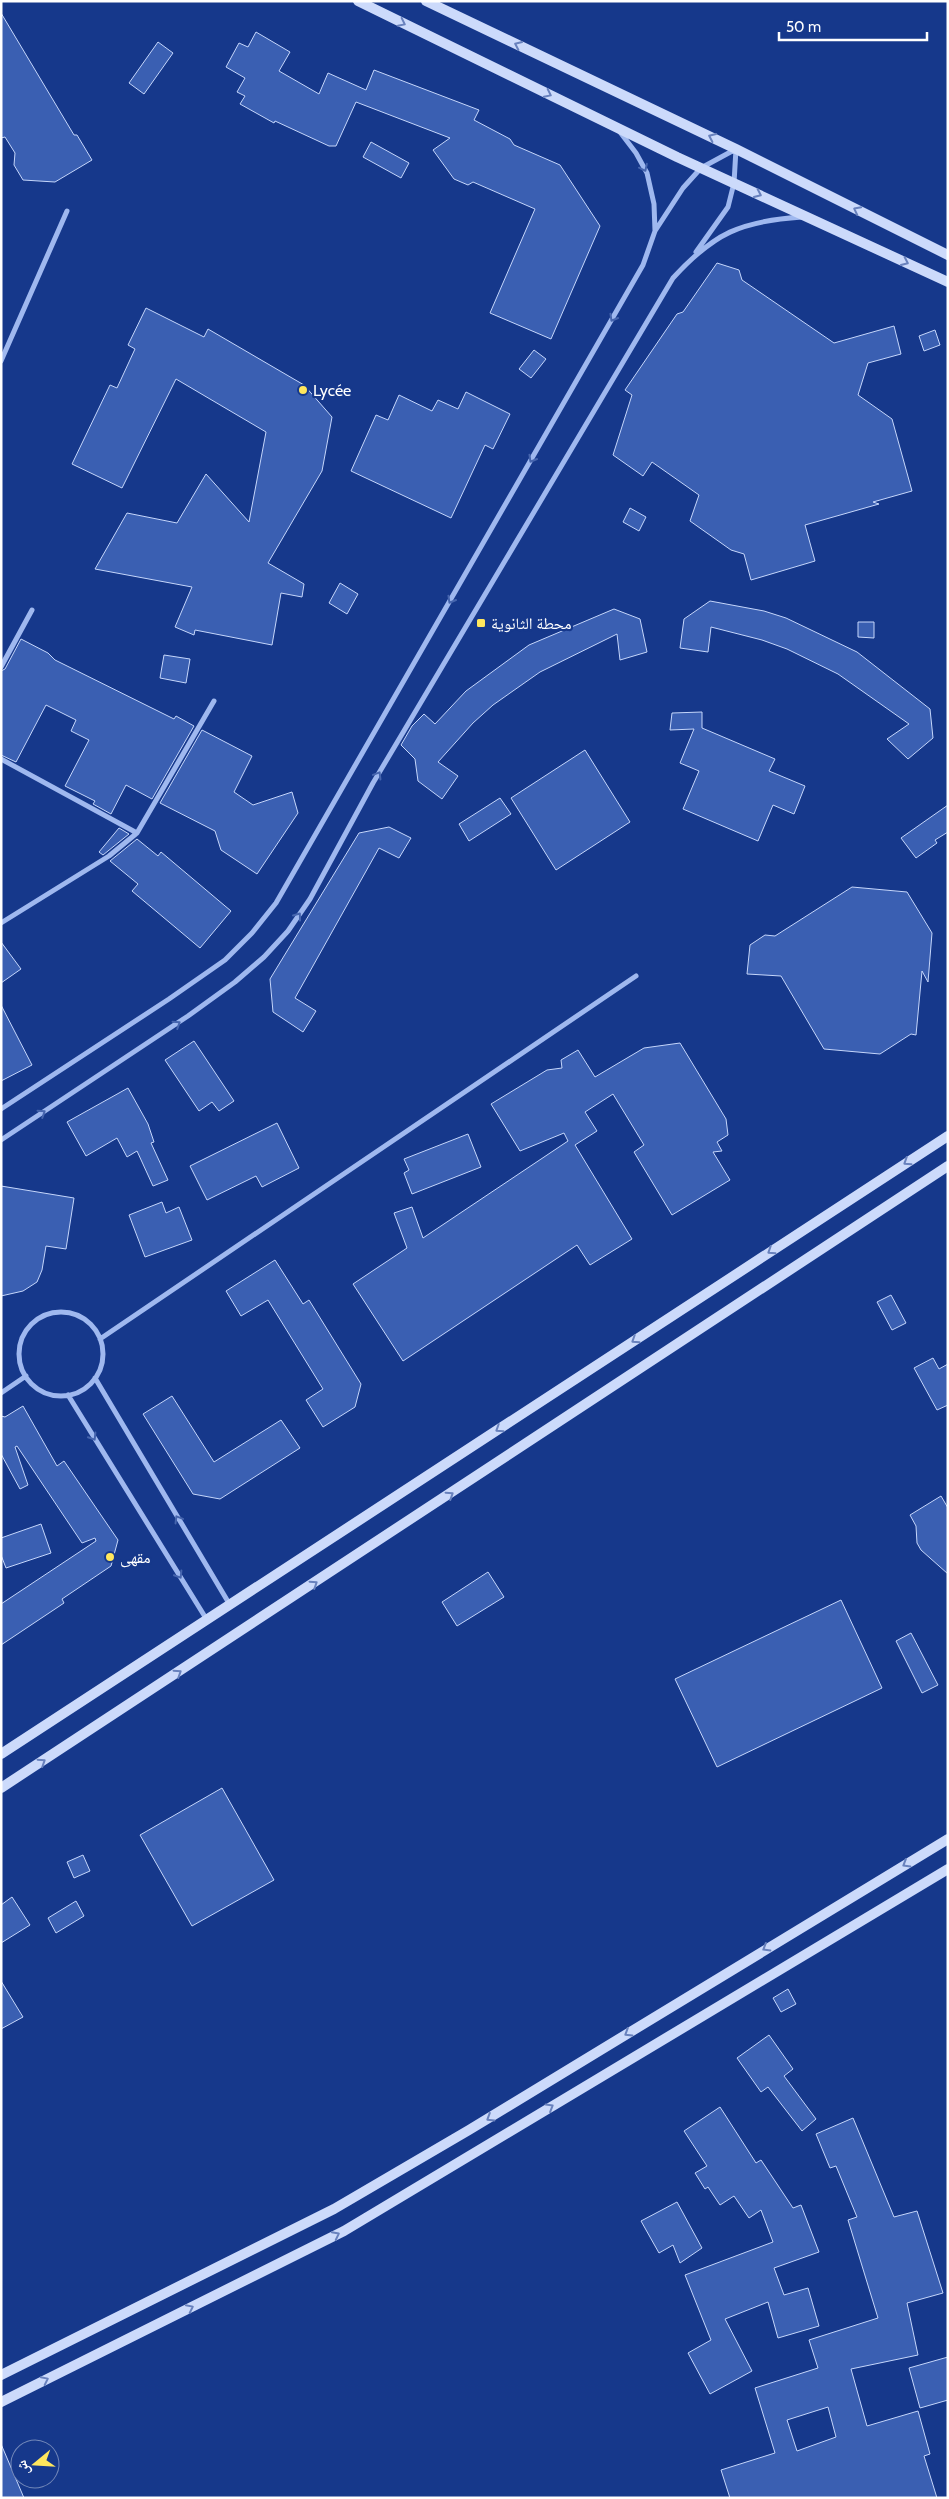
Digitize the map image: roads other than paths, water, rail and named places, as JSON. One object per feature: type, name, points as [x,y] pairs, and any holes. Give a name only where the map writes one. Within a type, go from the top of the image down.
[{"type":"street","points":[[358,1],[616,128],[948,282]]},
{"type":"street","points":[[426,1],[736,149],[948,255]]},
{"type":"street","points":[[616,128],[636,153],[647,173],[654,204],[656,231]]},
{"type":"street","points":[[1,1108],[169,999],[225,960],[252,933],[276,903],[643,266],[656,231],[682,188],[701,168],[736,149]]},
{"type":"street","points":[[1,1140],[202,1006],[257,963],[288,931],[310,899],[373,783],[673,278],[693,256],[728,207],[734,183],[736,149]]},
{"type":"street","points":[[1,360],[67,211]]},
{"type":"street","points":[[693,256],[715,239],[743,226],[764,220],[807,217]]},
{"type":"street","points":[[1,667],[32,610]]},
{"type":"street","points":[[1,924],[109,856],[137,833],[214,701]]},
{"type":"street","points":[[1,759],[137,833]]},
{"type":"street","points":[[100,1339],[636,976]]},
{"type":"street","points":[[1,1754],[948,1136]]},
{"type":"street","points":[[1,1788],[948,1166]]},
{"type":"street","points":[[56,1312],[70,1312],[93,1326],[100,1339],[103,1352],[101,1366],[95,1378],[88,1386],[68,1395],[56,1396],[44,1392],[26,1376],[20,1363],[21,1342],[31,1324],[42,1316],[56,1312]]},
{"type":"street","points":[[1,1393],[26,1376]]},
{"type":"street","points":[[95,1378],[230,1606]]},
{"type":"street","points":[[68,1395],[207,1621]]},
{"type":"street","points":[[1,2375],[334,2209],[469,2130],[948,1839]]},
{"type":"street","points":[[1,2402],[344,2231],[948,1869]]},
{"type":"place","name":"Lycée","points":[[303,390]]},
{"type":"place","name":"محطة الثانوية","points":[[481,623]]},
{"type":"place","name":"مقهى","points":[[110,1557]]}]
